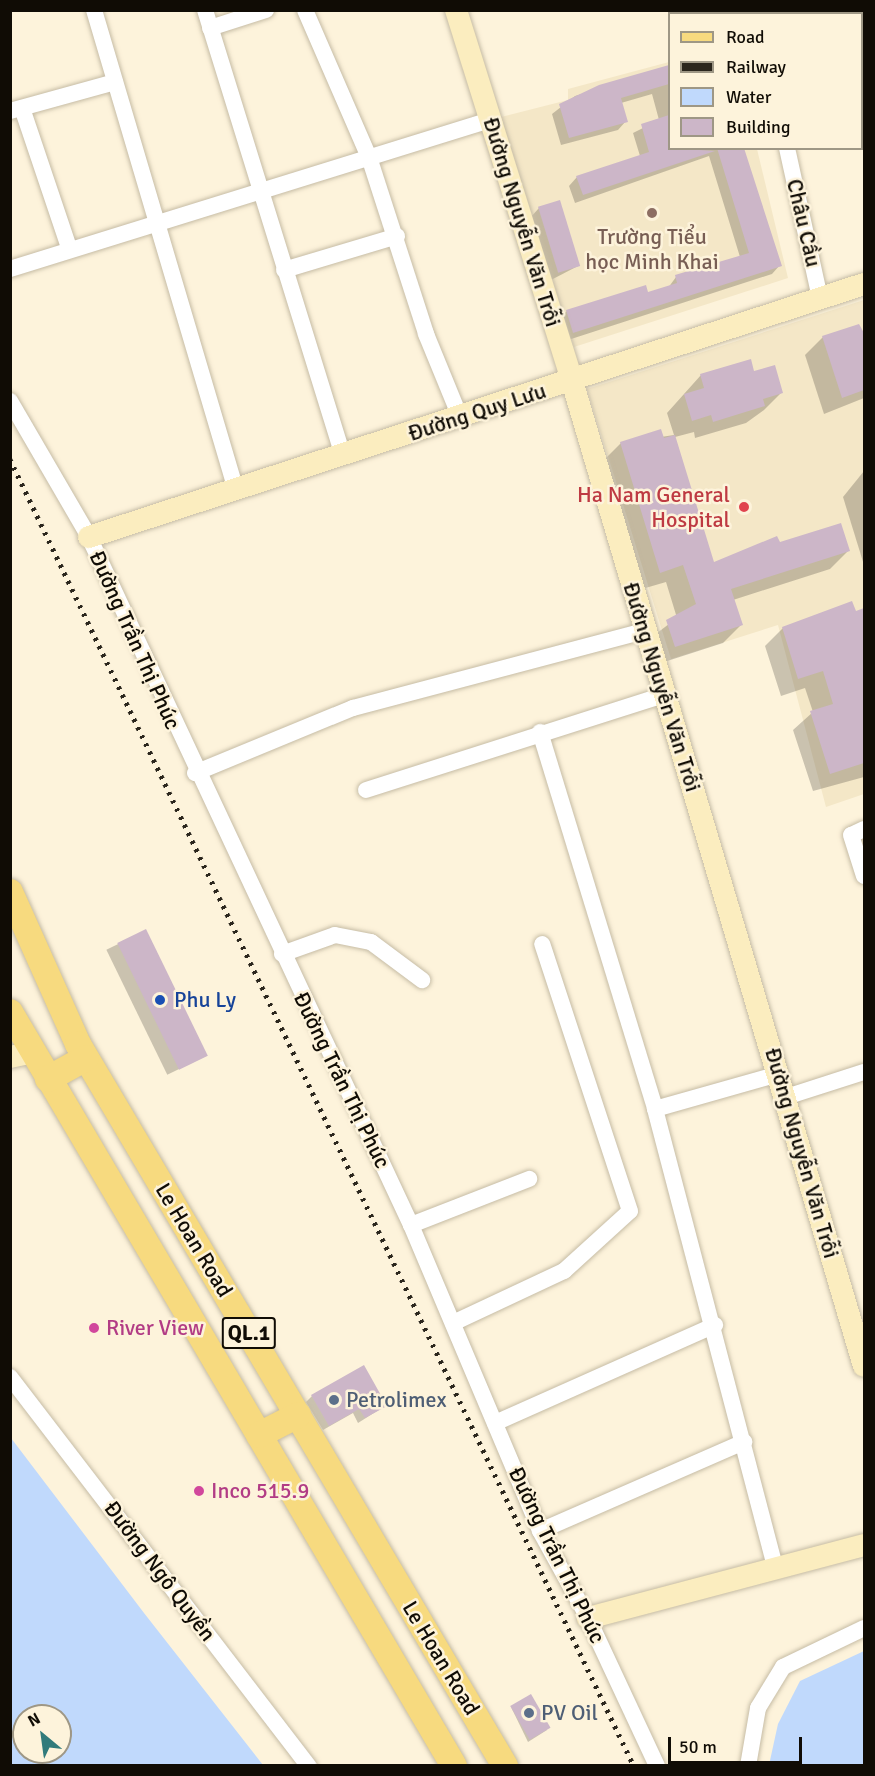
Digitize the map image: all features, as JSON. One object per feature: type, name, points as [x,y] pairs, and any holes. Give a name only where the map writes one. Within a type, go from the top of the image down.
[{"type":"main road","name":"Le Hoan Road","points":[[10,892],[86,1058],[298,1415],[498,1763]]},
{"type":"main road","name":"Le Hoan Road","points":[[10,1012],[22,1055],[48,1079],[454,1766]]},
{"type":"main road","points":[[48,1079],[86,1058]]},
{"type":"main road","points":[[259,1436],[298,1415]]},
{"type":"street","points":[[93,10],[236,490]]},
{"type":"street","points":[[205,10],[343,455]]},
{"type":"street","points":[[210,28],[266,10]]},
{"type":"street","points":[[306,10],[369,157],[397,236],[426,334],[460,417]]},
{"type":"street","name":"Đường Nguyễn Văn Trỗi","points":[[456,10],[572,381],[864,1365]]},
{"type":"street","points":[[69,248],[16,109],[115,82]]},
{"type":"street","points":[[10,269],[69,248],[490,120]]},
{"type":"street","name":"Châu Cầu","points":[[787,150],[820,298]]},
{"type":"street","points":[[285,270],[397,236]]},
{"type":"street","name":"Đường Quy Lưu","points":[[89,537],[864,285]]},
{"type":"street","name":"Đường Trần Thị Phúc","points":[[10,401],[89,537],[195,773],[411,1225],[540,1531],[588,1618],[657,1766]]},
{"type":"street","points":[[195,773],[352,708],[645,631]]},
{"type":"street","points":[[366,790],[540,732],[664,695]]},
{"type":"street","points":[[540,732],[655,1108],[715,1325],[776,1569]]},
{"type":"street","points":[[864,830],[851,835],[864,876]]},
{"type":"street","points":[[282,954],[335,935],[371,942],[422,980]]},
{"type":"street","points":[[453,1323],[564,1271],[630,1211],[542,944]]},
{"type":"street","points":[[786,1097],[864,1072]]},
{"type":"street","points":[[655,1108],[779,1074]]},
{"type":"street","points":[[411,1225],[529,1179]]},
{"type":"street","points":[[495,1423],[715,1325]]},
{"type":"street","name":"Đường Ngô Quyền","points":[[10,1377],[309,1766]]},
{"type":"street","points":[[540,1531],[744,1442]]},
{"type":"street","points":[[588,1618],[864,1545]]},
{"type":"street","points":[[748,1766],[758,1708],[783,1667],[864,1628]]},
{"type":"shaded area","name":"Trường Tiểu học Minh Khai","points":[[668,62],[668,150],[757,150],[788,278],[574,347],[501,117],[568,100],[568,89]]},
{"type":"shaded area","name":"Ha Nam General Hospital","points":[[864,300],[864,794],[826,807],[778,625],[671,659],[587,389]]},
{"type":"water","points":[[11,1438],[144,1613],[263,1765],[11,1765]]},
{"type":"water","points":[[864,1651],[864,1765],[769,1765],[778,1724],[800,1681]]},
{"type":"building","points":[[668,65],[668,84],[621,98],[628,122],[569,138],[559,104],[599,85]]},
{"type":"building","points":[[668,115],[668,150],[715,151],[583,195],[576,176],[649,152],[641,124]]},
{"type":"building","points":[[718,150],[745,150],[782,266],[573,333],[566,310],[646,285],[648,292],[677,283],[675,275],[749,253]]},
{"type":"building","points":[[560,200],[580,266],[558,273],[538,207]]},
{"type":"building","points":[[859,324],[864,333],[864,390],[842,398],[822,336]]},
{"type":"building","points":[[751,359],[754,371],[775,365],[783,393],[763,399],[765,406],[713,422],[711,415],[692,421],[684,394],[704,388],[700,374]]},
{"type":"building","points":[[661,429],[664,438],[675,435],[714,562],[777,536],[780,542],[841,523],[850,551],[731,589],[743,625],[675,647],[666,620],[696,604],[683,565],[660,573],[620,442]]},
{"type":"building","points":[[852,601],[856,611],[864,608],[864,763],[830,774],[810,711],[833,704],[823,671],[798,679],[782,627]]},
{"type":"building","points":[[146,929],[208,1056],[179,1070],[117,943]]},
{"type":"building","points":[[364,1365],[387,1406],[365,1418],[359,1409],[329,1426],[311,1395]]},
{"type":"building","points":[[531,1694],[550,1728],[530,1740],[510,1706]]},
{"type":"railway","points":[[10,459],[634,1766]]},
{"type":"place","name":"Trường Tiểu học Minh Khai","points":[[652,213]]},
{"type":"place","name":"Ha Nam General Hospital","points":[[744,507]]},
{"type":"place","name":"Phu Ly","points":[[160,1000]]},
{"type":"place","name":"River View","points":[[94,1328]]},
{"type":"place","name":"Petrolimex","points":[[334,1400]]},
{"type":"place","name":"Inco 515.9","points":[[199,1491]]},
{"type":"place","name":"PV Oil","points":[[529,1713]]}]
